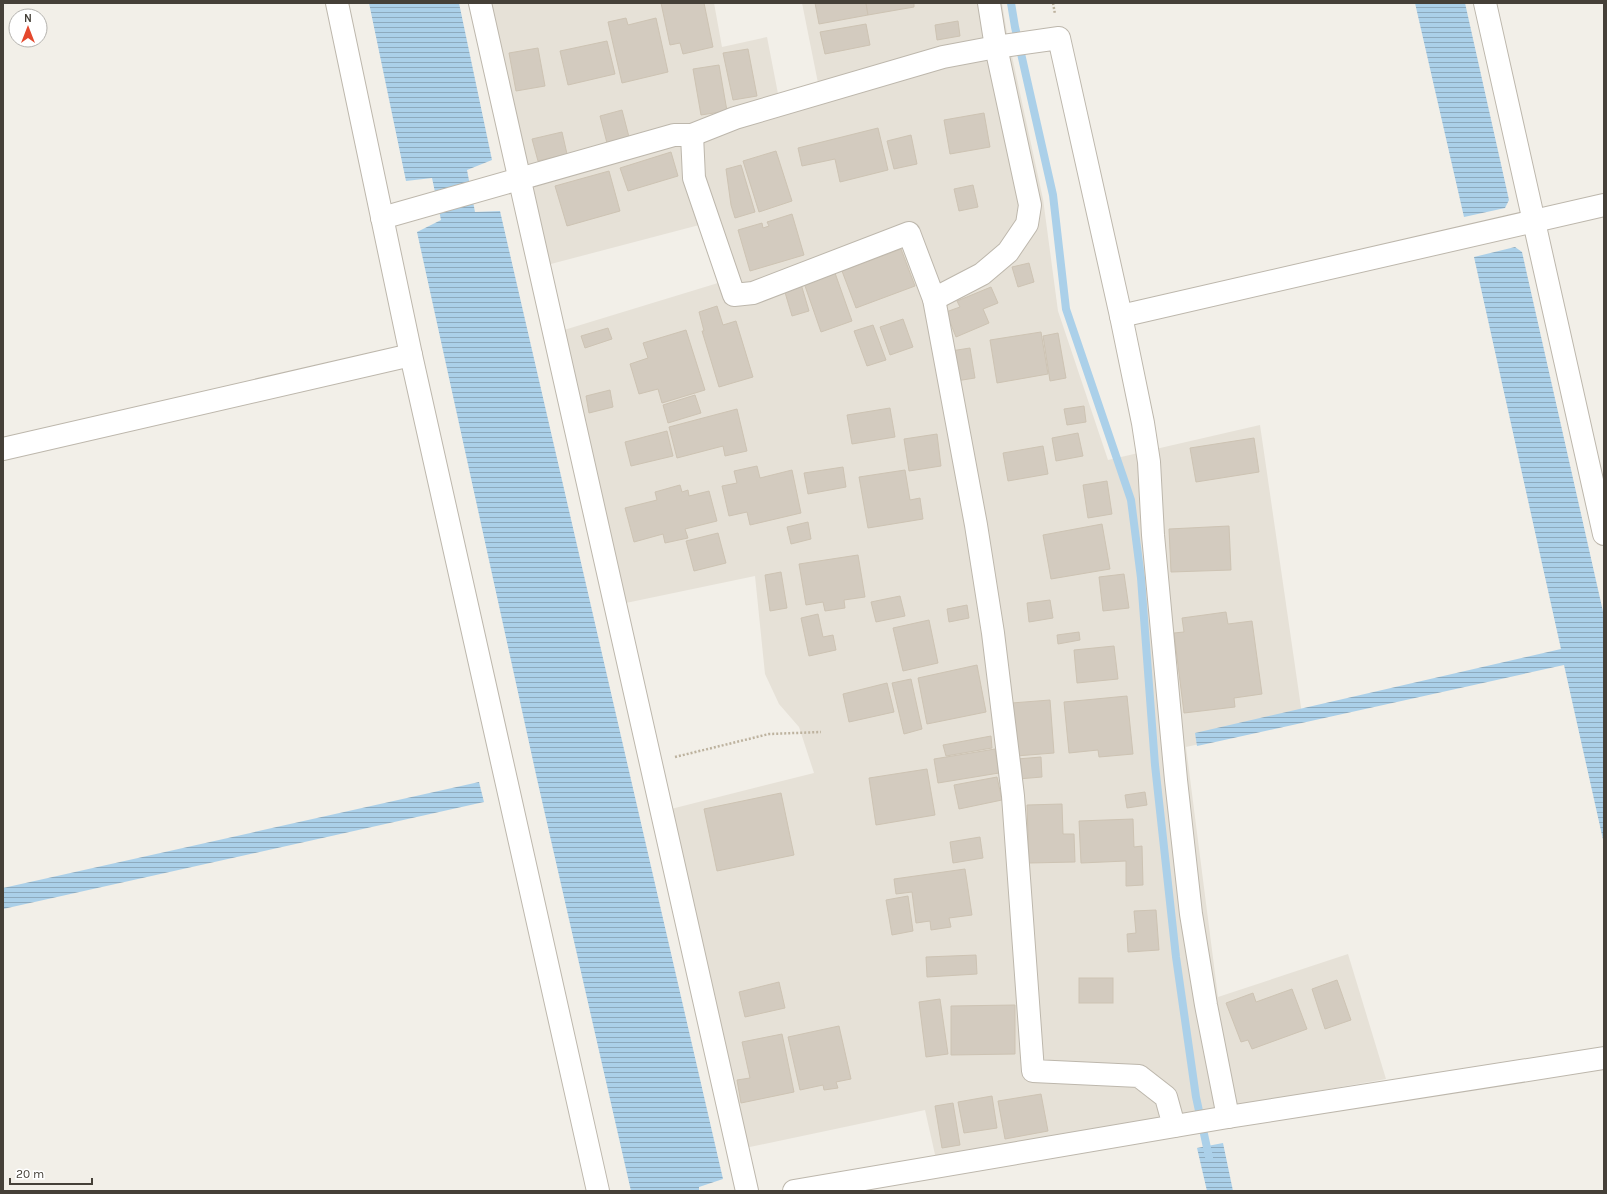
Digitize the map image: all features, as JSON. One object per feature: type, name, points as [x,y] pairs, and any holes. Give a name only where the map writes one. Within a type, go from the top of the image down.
[{"type":"street","points":[[337,3],[411,354],[598,1191]]},
{"type":"street","points":[[480,3],[747,1191]]},
{"type":"street","points":[[934,299],[982,274],[1008,252],[1027,224],[1030,204],[1002,46],[989,3]]},
{"type":"street","points":[[1485,3],[1604,534]]},
{"type":"street","points":[[382,218],[431,203],[478,192],[674,135],[692,135],[735,118],[936,59],[1002,46],[1059,38],[1121,316],[1143,423],[1149,462],[1153,535],[1176,780],[1191,914],[1206,1005],[1201,1121]]},
{"type":"street","points":[[692,135],[694,178],[744,294],[909,233],[934,299],[977,533],[993,633],[1013,796],[1033,1071],[1139,1076],[1201,1121]]},
{"type":"street","points":[[1121,316],[1604,206]]},
{"type":"street","points":[[3,449],[411,354]]},
{"type":"street","points":[[794,1191],[1201,1121],[1604,1058]]},
{"type":"path","points":[[651,763],[770,734],[821,732]]},
{"type":"shaded area","points":[[490,3],[714,3],[722,47],[767,37],[779,99],[819,88],[802,3],[1002,3],[1007,33],[1043,199],[1058,311],[1108,460],[1260,425],[1303,721],[1186,747],[1218,997],[1348,954],[1386,1079],[936,1159],[925,1110],[745,1148],[667,810],[814,773],[799,727],[779,704],[765,674],[755,576],[621,604],[564,330],[718,283],[703,224],[547,265]]},
{"type":"water","points":[[369,3],[459,3],[492,160],[467,170],[475,212],[500,211],[723,1179],[699,1187],[699,1191],[631,1191],[537,779],[417,232],[441,220],[432,178],[406,181]]},
{"type":"water","points":[[1415,3],[1465,3],[1509,200],[1505,208],[1464,217]]},
{"type":"water","points":[[1515,247],[1522,252],[1604,616],[1604,844],[1564,665],[1197,746],[1195,733],[1561,649],[1474,257]]},
{"type":"water","points":[[479,782],[484,802],[3,909],[3,888]]},
{"type":"water","points":[[1223,1143],[1233,1191],[1207,1191],[1197,1148]]},
{"type":"building","points":[[661,3],[704,3],[713,47],[683,54],[680,43],[670,45]]},
{"type":"building","points":[[815,3],[866,3],[868,15],[819,24]]},
{"type":"building","points":[[866,3],[914,3],[914,7],[868,15]]},
{"type":"building","points":[[626,18],[628,25],[656,18],[668,72],[622,83],[608,22]]},
{"type":"building","points":[[958,21],[960,36],[937,40],[935,25]]},
{"type":"building","points":[[866,24],[870,45],[825,54],[820,32]]},
{"type":"building","points":[[607,41],[615,74],[568,85],[560,51]]},
{"type":"building","points":[[538,48],[545,86],[516,91],[509,53]]},
{"type":"building","points":[[748,49],[757,96],[733,100],[723,53]]},
{"type":"building","points":[[719,65],[727,111],[701,115],[693,69]]},
{"type":"building","points":[[622,110],[629,137],[607,143],[600,116]]},
{"type":"building","points":[[984,113],[990,147],[950,154],[944,120]]},
{"type":"building","points":[[878,128],[888,170],[840,182],[835,159],[802,166],[798,148]]},
{"type":"building","points":[[562,132],[567,154],[538,161],[532,139]]},
{"type":"building","points":[[911,135],[917,164],[894,169],[887,141]]},
{"type":"building","points":[[776,151],[792,201],[759,212],[743,161]]},
{"type":"building","points":[[671,152],[678,176],[628,191],[620,168]]},
{"type":"building","points":[[741,165],[755,212],[735,218],[731,205],[726,169]]},
{"type":"building","points":[[609,171],[620,211],[567,226],[555,186]]},
{"type":"building","points":[[973,185],[978,207],[959,211],[954,189]]},
{"type":"building","points":[[792,214],[804,255],[750,271],[738,230],[762,223],[763,228],[769,226],[767,222]]},
{"type":"building","points":[[901,249],[915,286],[856,308],[842,271]]},
{"type":"building","points":[[1029,263],[1034,282],[1018,287],[1012,267]]},
{"type":"building","points":[[835,273],[852,321],[821,332],[804,283]]},
{"type":"building","points":[[801,284],[809,311],[792,316],[784,289]]},
{"type":"building","points":[[991,287],[998,303],[983,309],[989,323],[956,337],[946,312],[960,307],[957,301]]},
{"type":"building","points":[[717,306],[723,325],[736,321],[753,377],[719,387],[702,331],[704,331],[699,312]]},
{"type":"building","points":[[903,319],[913,347],[890,355],[880,327]]},
{"type":"building","points":[[873,325],[886,360],[867,366],[854,331]]},
{"type":"building","points":[[608,328],[612,339],[585,348],[581,336]]},
{"type":"building","points":[[686,330],[705,390],[662,403],[658,389],[639,394],[630,364],[648,358],[643,343]]},
{"type":"building","points":[[1041,332],[1048,374],[997,383],[990,340]]},
{"type":"building","points":[[1058,333],[1066,378],[1050,381],[1043,336]]},
{"type":"building","points":[[970,348],[975,378],[956,381],[951,351]]},
{"type":"building","points":[[610,390],[613,407],[589,413],[586,396]]},
{"type":"building","points":[[695,395],[701,413],[668,423],[663,405]]},
{"type":"building","points":[[1084,406],[1086,422],[1067,425],[1064,409]]},
{"type":"building","points":[[890,408],[895,437],[852,444],[847,415]]},
{"type":"building","points":[[737,409],[747,451],[725,456],[723,446],[677,458],[669,427]]},
{"type":"building","points":[[667,431],[673,456],[631,466],[625,442]]},
{"type":"building","points":[[1078,433],[1083,456],[1056,461],[1052,438]]},
{"type":"building","points":[[937,434],[941,466],[909,471],[904,439]]},
{"type":"building","points":[[1254,438],[1259,472],[1196,482],[1190,448]]},
{"type":"building","points":[[1043,446],[1048,474],[1008,481],[1003,453]]},
{"type":"building","points":[[757,466],[760,478],[792,470],[801,513],[750,525],[747,512],[729,516],[722,486],[737,483],[734,471]]},
{"type":"building","points":[[843,467],[846,487],[808,494],[804,473]]},
{"type":"building","points":[[905,470],[910,500],[920,498],[923,519],[868,528],[859,477]]},
{"type":"building","points":[[1107,481],[1112,514],[1088,518],[1083,485]]},
{"type":"building","points":[[680,485],[682,492],[688,490],[689,496],[709,491],[717,521],[685,529],[688,538],[665,543],[663,534],[634,542],[625,508],[657,500],[655,492]]},
{"type":"building","points":[[808,522],[811,539],[791,544],[787,527]]},
{"type":"building","points":[[1102,524],[1110,569],[1051,579],[1043,535]]},
{"type":"building","points":[[1229,526],[1231,570],[1171,572],[1169,529]]},
{"type":"building","points":[[718,533],[726,563],[694,571],[686,541]]},
{"type":"building","points":[[858,555],[865,597],[844,600],[845,608],[825,611],[823,602],[806,605],[799,564]]},
{"type":"building","points":[[781,572],[787,608],[770,611],[765,575]]},
{"type":"building","points":[[1124,574],[1129,608],[1103,611],[1099,577]]},
{"type":"building","points":[[900,596],[905,616],[876,622],[871,602]]},
{"type":"building","points":[[1050,600],[1053,618],[1029,622],[1027,603]]},
{"type":"building","points":[[967,605],[969,618],[949,622],[947,609]]},
{"type":"building","points":[[1226,612],[1228,624],[1252,621],[1262,694],[1234,698],[1235,707],[1184,713],[1174,633],[1184,632],[1182,618]]},
{"type":"building","points":[[818,614],[823,637],[833,635],[836,650],[809,656],[801,618]]},
{"type":"building","points":[[929,620],[938,663],[903,671],[893,628]]},
{"type":"building","points":[[1079,632],[1080,640],[1058,644],[1057,635]]},
{"type":"building","points":[[1114,646],[1118,679],[1077,683],[1074,650]]},
{"type":"building","points":[[977,665],[986,712],[927,724],[918,678]]},
{"type":"building","points":[[911,679],[922,729],[904,734],[892,683]]},
{"type":"building","points":[[887,683],[894,712],[849,722],[843,694]]},
{"type":"building","points":[[1127,696],[1133,754],[1099,757],[1098,750],[1069,753],[1064,702]]},
{"type":"building","points":[[1050,700],[1054,753],[1016,756],[1012,703]]},
{"type":"building","points":[[991,736],[992,748],[946,756],[943,745]]},
{"type":"building","points":[[995,749],[999,773],[938,783],[934,759]]},
{"type":"building","points":[[1041,757],[1042,777],[1018,779],[1017,759]]},
{"type":"building","points":[[927,769],[935,815],[876,825],[869,778]]},
{"type":"building","points":[[997,777],[1002,800],[959,809],[954,785]]},
{"type":"building","points":[[1145,792],[1147,805],[1127,808],[1125,795]]},
{"type":"building","points":[[781,793],[794,855],[717,871],[704,809]]},
{"type":"building","points":[[1062,804],[1063,834],[1074,834],[1075,862],[1029,863],[1027,805]]},
{"type":"building","points":[[1133,819],[1134,847],[1142,846],[1143,885],[1126,886],[1126,861],[1081,863],[1079,821]]},
{"type":"building","points":[[980,837],[983,858],[953,863],[950,842]]},
{"type":"building","points":[[965,869],[972,915],[949,918],[951,927],[931,930],[930,921],[916,923],[912,892],[896,894],[894,879]]},
{"type":"building","points":[[908,896],[913,931],[892,935],[886,900]]},
{"type":"building","points":[[1156,910],[1159,950],[1128,952],[1127,934],[1136,933],[1134,911]]},
{"type":"building","points":[[976,955],[977,974],[927,977],[926,957]]},
{"type":"building","points":[[1079,978],[1113,978],[1113,1003],[1079,1003]]},
{"type":"building","points":[[1337,980],[1351,1020],[1325,1029],[1312,989]]},
{"type":"building","points":[[779,982],[785,1008],[745,1017],[739,992]]},
{"type":"building","points":[[1292,989],[1307,1029],[1252,1049],[1248,1040],[1241,1042],[1226,1003],[1253,993],[1256,1002]]},
{"type":"building","points":[[940,999],[948,1054],[926,1057],[919,1002]]},
{"type":"building","points":[[1015,1005],[1015,1054],[951,1055],[951,1006]]},
{"type":"building","points":[[839,1026],[851,1079],[836,1082],[838,1088],[824,1090],[823,1085],[800,1090],[788,1037]]},
{"type":"building","points":[[782,1034],[794,1092],[741,1103],[737,1080],[750,1078],[742,1042]]},
{"type":"building","points":[[1041,1094],[1048,1131],[1005,1139],[998,1101]]},
{"type":"building","points":[[992,1096],[997,1128],[964,1133],[958,1102]]},
{"type":"building","points":[[953,1103],[960,1145],[942,1148],[935,1106]]},
{"type":"waterway","points":[[1011,3],[1015,27],[1053,195],[1066,309],[1131,500],[1141,578],[1155,765],[1176,957],[1196,1097],[1209,1157]]}]
